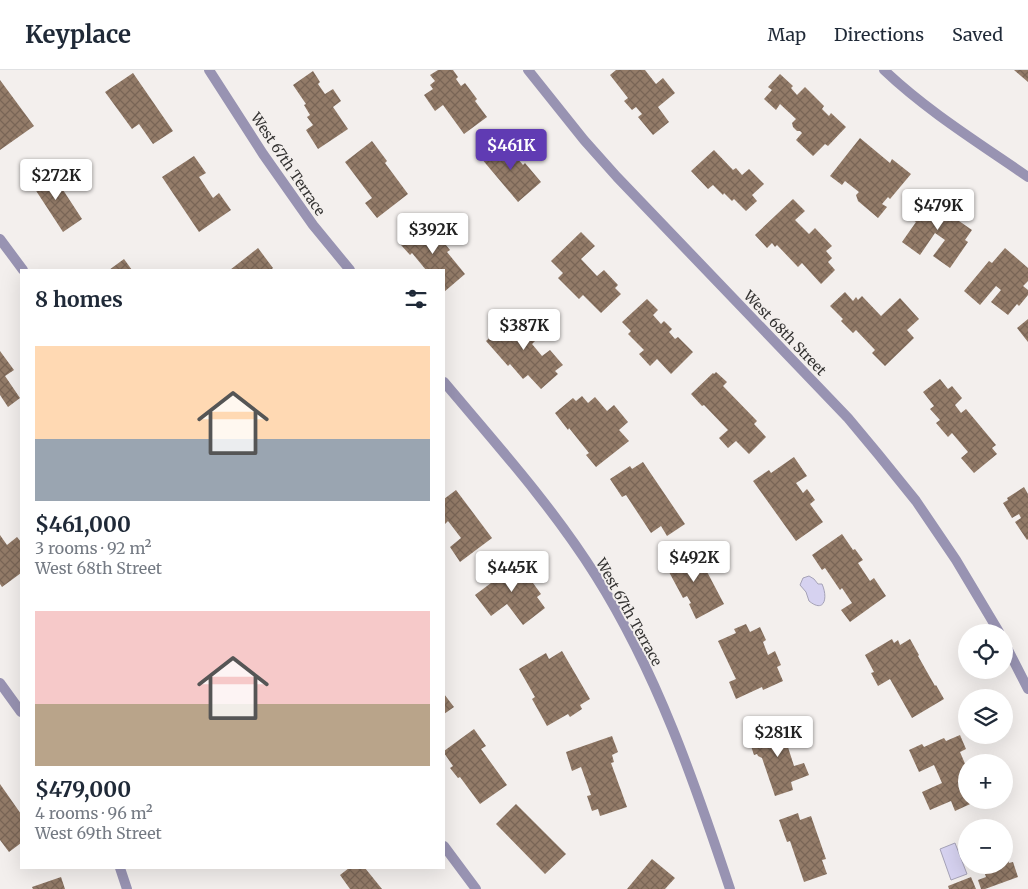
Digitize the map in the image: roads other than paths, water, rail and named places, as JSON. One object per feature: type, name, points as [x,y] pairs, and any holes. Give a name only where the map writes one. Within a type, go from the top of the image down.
[{"type":"street","name":"West 67th Terrace","points":[[209,70],[273,168],[313,224],[349,269]]},
{"type":"street","name":"West 68th Street","points":[[528,70],[584,140],[617,177],[848,418],[916,502],[956,560],[994,624]]},
{"type":"street","points":[[884,70],[898,84],[938,115],[1028,177]]},
{"type":"street","points":[[0,239],[22,269]]},
{"type":"street","name":"West 67th Terrace","points":[[445,383],[534,488],[560,523],[596,577],[634,642],[684,756],[730,889]]},
{"type":"street","points":[[1013,660],[1028,689]]},
{"type":"street","points":[[0,683],[20,711]]},
{"type":"street","points":[[445,847],[476,889]]},
{"type":"street","points":[[120,869],[127,889]]}]
